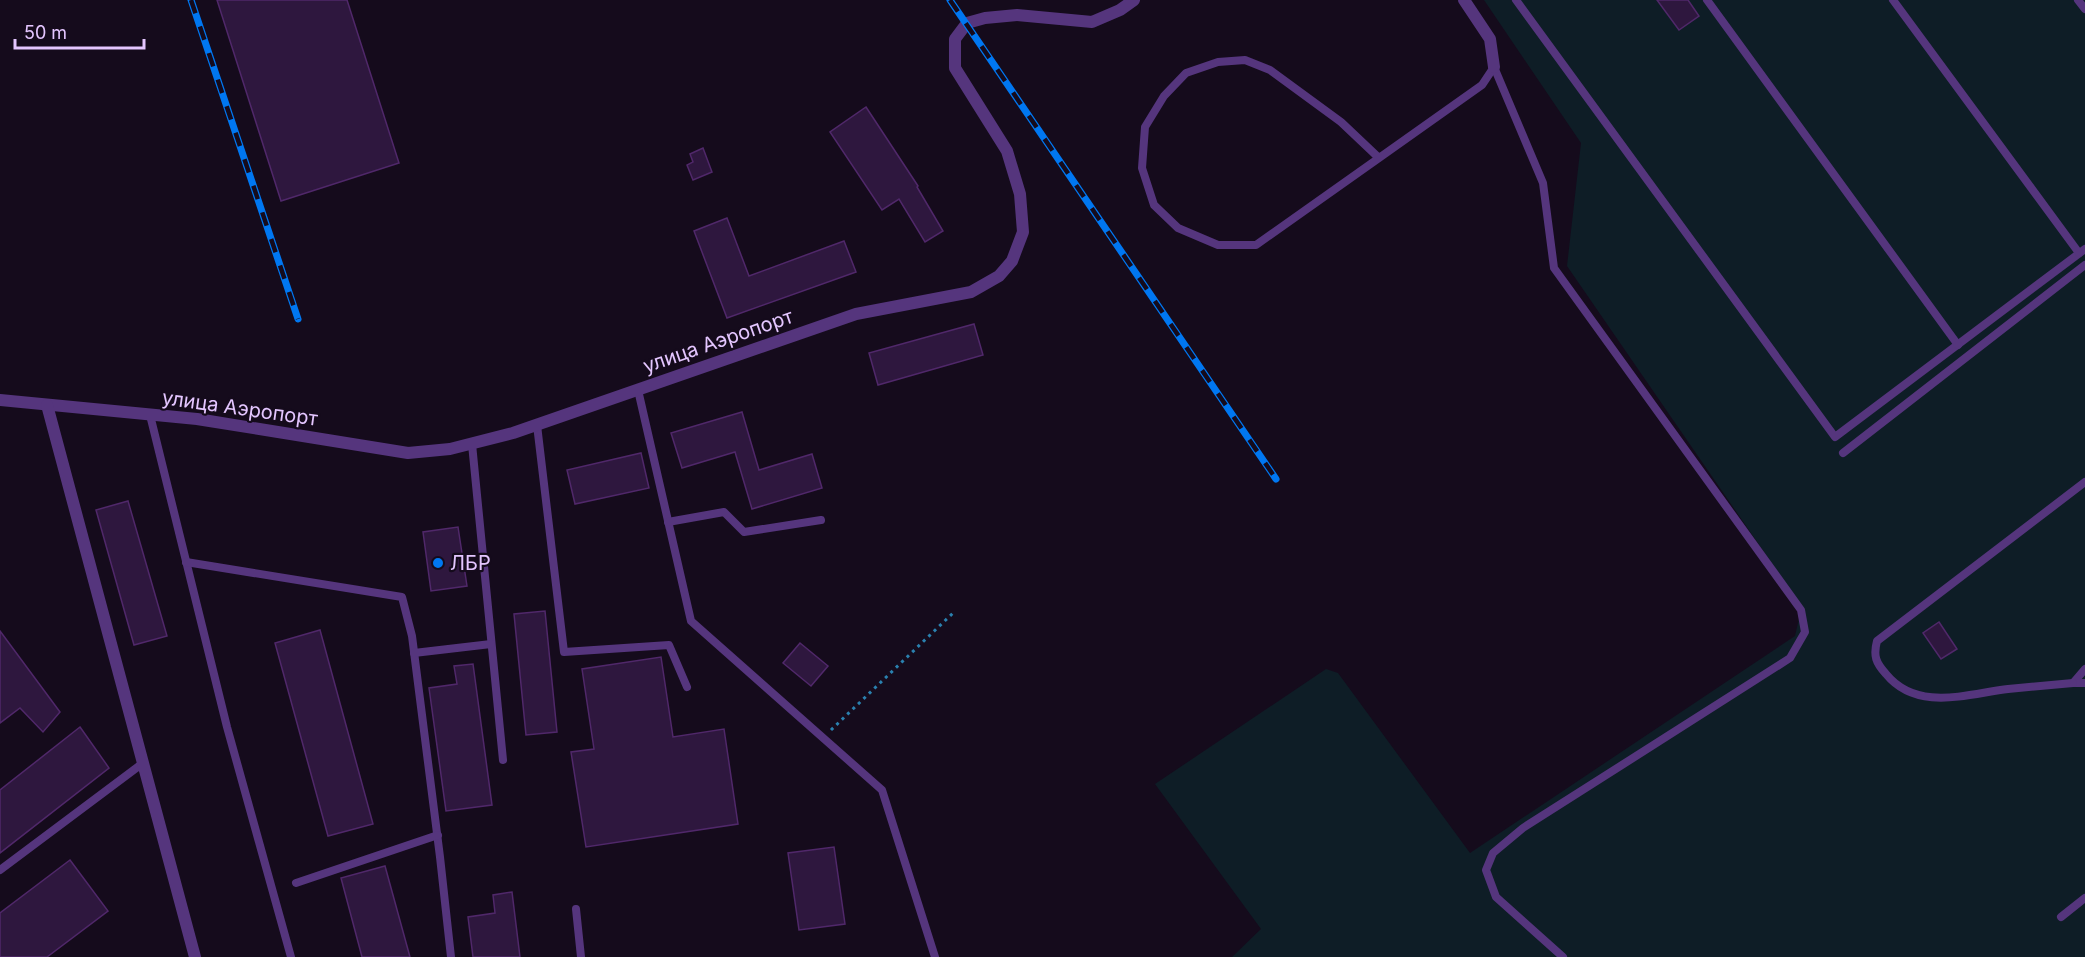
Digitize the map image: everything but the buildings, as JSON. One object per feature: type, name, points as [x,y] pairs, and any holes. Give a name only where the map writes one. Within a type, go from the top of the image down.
[{"type":"street","name":"улица Аэропорт","points":[[0,400],[197,419],[408,453],[450,449],[537,425],[856,314],[971,292],[999,276],[1011,261],[1023,232],[1020,194],[1007,151],[955,68],[955,39],[967,23],[985,18],[1017,15],[1092,22],[1120,10],[1134,0]]},
{"type":"street","points":[[1464,0],[1490,39],[1494,67]]},
{"type":"street","points":[[47,405],[195,957]]},
{"type":"lane","points":[[1516,0],[1835,437],[2082,251],[1893,0]]},
{"type":"lane","points":[[1707,0],[1958,345]]},
{"type":"lane","points":[[2078,0],[2085,9]]},
{"type":"lane","points":[[1379,158],[1341,122],[1270,70],[1245,60],[1218,62],[1186,73],[1164,96],[1145,127],[1142,168],[1154,205],[1178,228],[1218,245],[1256,244],[1379,158],[1482,85],[1494,67]]},
{"type":"lane","points":[[1494,67],[1543,183],[1554,268],[1801,610],[1805,632],[1790,657],[1523,828],[1493,853],[1486,870],[1496,897],[1563,957]]},
{"type":"lane","points":[[1843,453],[2085,265]]},
{"type":"lane","points":[[638,390],[691,621],[882,790],[935,957]]},
{"type":"lane","points":[[150,415],[227,727],[291,957]]},
{"type":"lane","points":[[537,425],[564,652],[669,645],[687,687]]},
{"type":"lane","points":[[472,444],[503,760]]},
{"type":"lane","points":[[2085,482],[1877,641],[1874,652],[1876,663],[1894,684],[1917,696],[1947,699],[2007,689],[2085,683]]},
{"type":"lane","points":[[668,522],[724,512],[744,532],[820,520]]},
{"type":"lane","points":[[186,562],[402,597],[414,653],[451,957]]},
{"type":"lane","points":[[414,653],[491,644]]},
{"type":"lane","points":[[2073,683],[2085,669]]},
{"type":"lane","points":[[0,870],[143,763]]},
{"type":"lane","points":[[296,883],[438,836]]},
{"type":"lane","points":[[2061,916],[2085,898]]},
{"type":"lane","points":[[576,909],[581,957]]},
{"type":"path","points":[[823,738],[953,613]]},
{"type":"shaded area","points":[[1484,0],[2085,0],[2085,957],[1232,957],[1261,929],[1155,784],[1326,669],[1338,673],[1470,853],[1795,636],[1801,610],[1804,610],[1567,266],[1581,143]]},
{"type":"railway","points":[[191,0],[298,319]]},
{"type":"railway","points":[[950,0],[1276,479]]},
{"type":"place","name":"ЛБР","points":[[438,563]]}]
